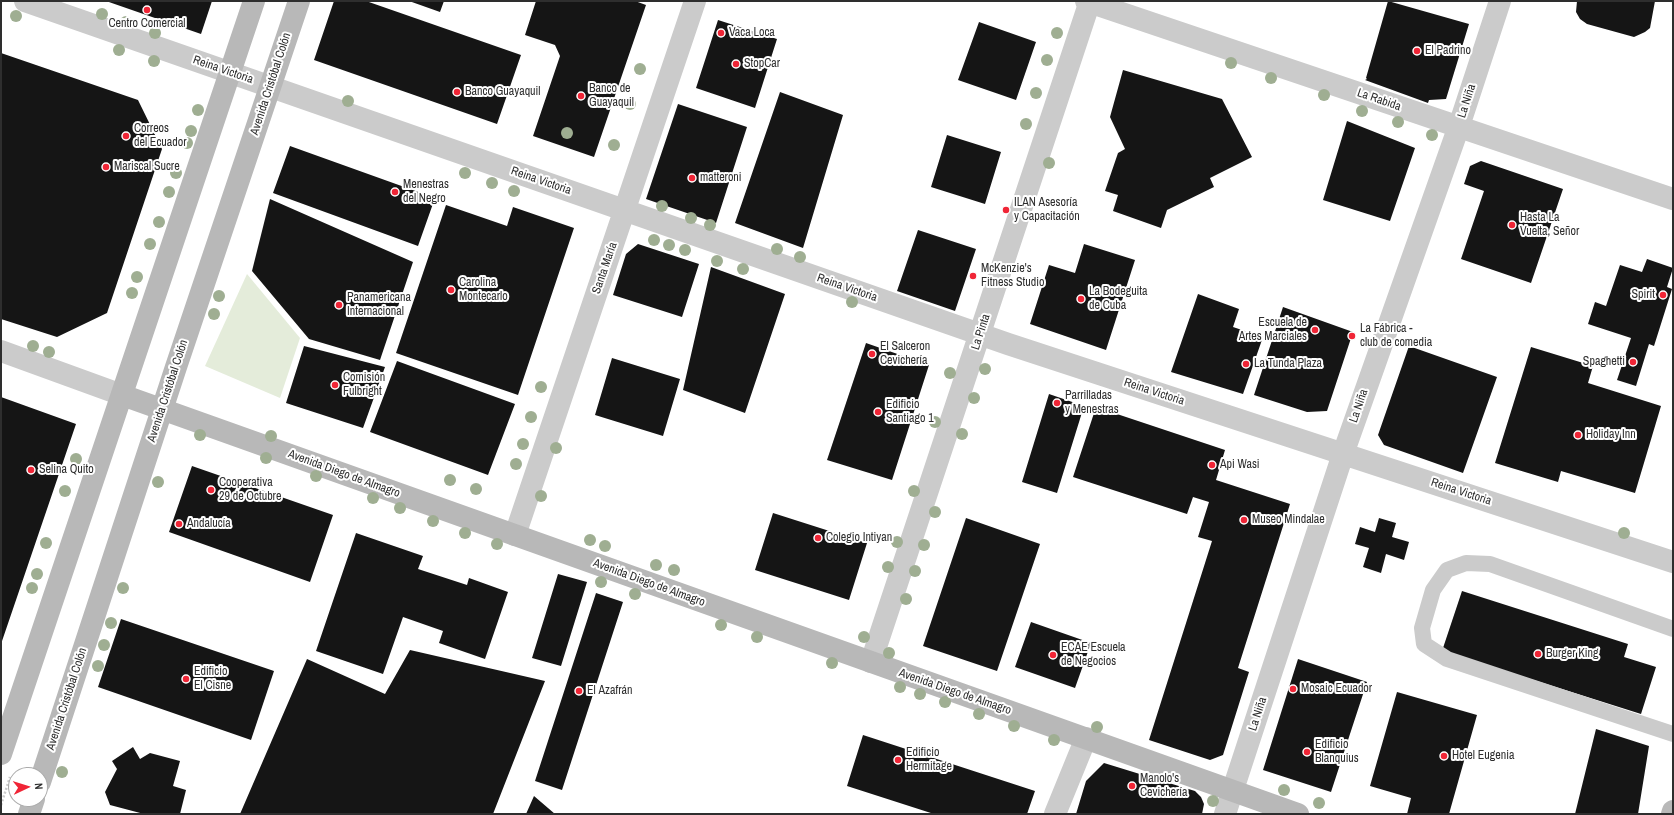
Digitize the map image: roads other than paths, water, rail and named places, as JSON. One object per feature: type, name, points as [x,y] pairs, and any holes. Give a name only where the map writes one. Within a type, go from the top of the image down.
[{"type":"street","name":"Reina Victoria","points":[[25,1],[980,334],[1673,562]]},
{"type":"street","points":[[1,754],[5,728],[122,395],[254,1]]},
{"type":"street","name":"Avenida Cristóbal Colón","points":[[45,767],[162,409],[299,1]]},
{"type":"street","name":"Santa María","points":[[515,535],[695,1]]},
{"type":"street","name":"La Rabida","points":[[1088,1],[1673,199]]},
{"type":"street","name":"La Pinta","points":[[871,662],[980,334],[1088,1]]},
{"type":"street","name":"La Niña","points":[[1225,814],[1343,454],[1459,126],[1500,1]]},
{"type":"street","name":"Avenida Diego de Almagro","points":[[1,352],[1298,814]]},
{"type":"street","points":[[1055,814],[1086,738]]},
{"type":"lane","points":[[1673,629],[1490,564],[1466,563],[1447,570],[1433,590],[1422,628],[1424,644],[1447,659],[1673,734]]},
{"type":"place","name":"Centro Comercial","points":[[147,10]]},
{"type":"place","name":"Vaca Loca","points":[[721,33]]},
{"type":"place","name":"El Padrino","points":[[1417,51]]},
{"type":"place","name":"StopCar","points":[[736,64]]},
{"type":"place","name":"Banco Guayaquil","points":[[457,92]]},
{"type":"place","name":"Banco de Guayaquil","points":[[581,96]]},
{"type":"place","name":"Correos del Ecuador","points":[[126,136]]},
{"type":"place","name":"Mariscal Sucre","points":[[106,167]]},
{"type":"place","name":"matteroni","points":[[692,178]]},
{"type":"place","name":"Menestras del Negro","points":[[395,192]]},
{"type":"place","name":"ILAN Asesoría y Capacitación","points":[[1006,210]]},
{"type":"place","name":"Hasta La Vuelta, Señor","points":[[1512,225]]},
{"type":"place","name":"McKenzie's Fitness Studio","points":[[973,276]]},
{"type":"place","name":"Carolina Montecarlo","points":[[451,290]]},
{"type":"place","name":"Spirit","points":[[1663,295]]},
{"type":"place","name":"La Bodeguita de Cuba","points":[[1081,299]]},
{"type":"place","name":"Panamericana Internacional","points":[[339,305]]},
{"type":"place","name":"Escuela de Artes Marciales","points":[[1315,330]]},
{"type":"place","name":"La Fábrica - club de comedia","points":[[1352,336]]},
{"type":"place","name":"El Salceron Cevichería","points":[[872,354]]},
{"type":"place","name":"Spaghetti","points":[[1633,362]]},
{"type":"place","name":"La Tunda Plaza","points":[[1246,364]]},
{"type":"place","name":"Comisión Fulbright","points":[[335,385]]},
{"type":"place","name":"Parrilladas y Menestras","points":[[1057,403]]},
{"type":"place","name":"Edificio Santiago 1","points":[[878,412]]},
{"type":"place","name":"Holiday Inn","points":[[1578,435]]},
{"type":"place","name":"Api Wasi","points":[[1212,465]]},
{"type":"place","name":"Selina Quito","points":[[31,470]]},
{"type":"place","name":"Cooperativa 29 de Octubre","points":[[211,490]]},
{"type":"place","name":"Museo Mindalae","points":[[1244,520]]},
{"type":"place","name":"Andalucía","points":[[179,524]]},
{"type":"place","name":"Colegio Intiyan","points":[[818,538]]},
{"type":"place","name":"Burger King","points":[[1538,654]]},
{"type":"place","name":"ECAE Escuela de Negocios","points":[[1053,655]]},
{"type":"place","name":"Edificio El Cisne","points":[[186,679]]},
{"type":"place","name":"Mosaic Ecuador","points":[[1293,689]]},
{"type":"place","name":"El Azafrán","points":[[579,691]]},
{"type":"place","name":"Edificio Blanquius","points":[[1307,752]]},
{"type":"place","name":"Hotel Eugenia","points":[[1444,756]]},
{"type":"place","name":"Edificio Hermitage","points":[[898,760]]},
{"type":"place","name":"Manolo's Cevichería","points":[[1132,786]]}]
